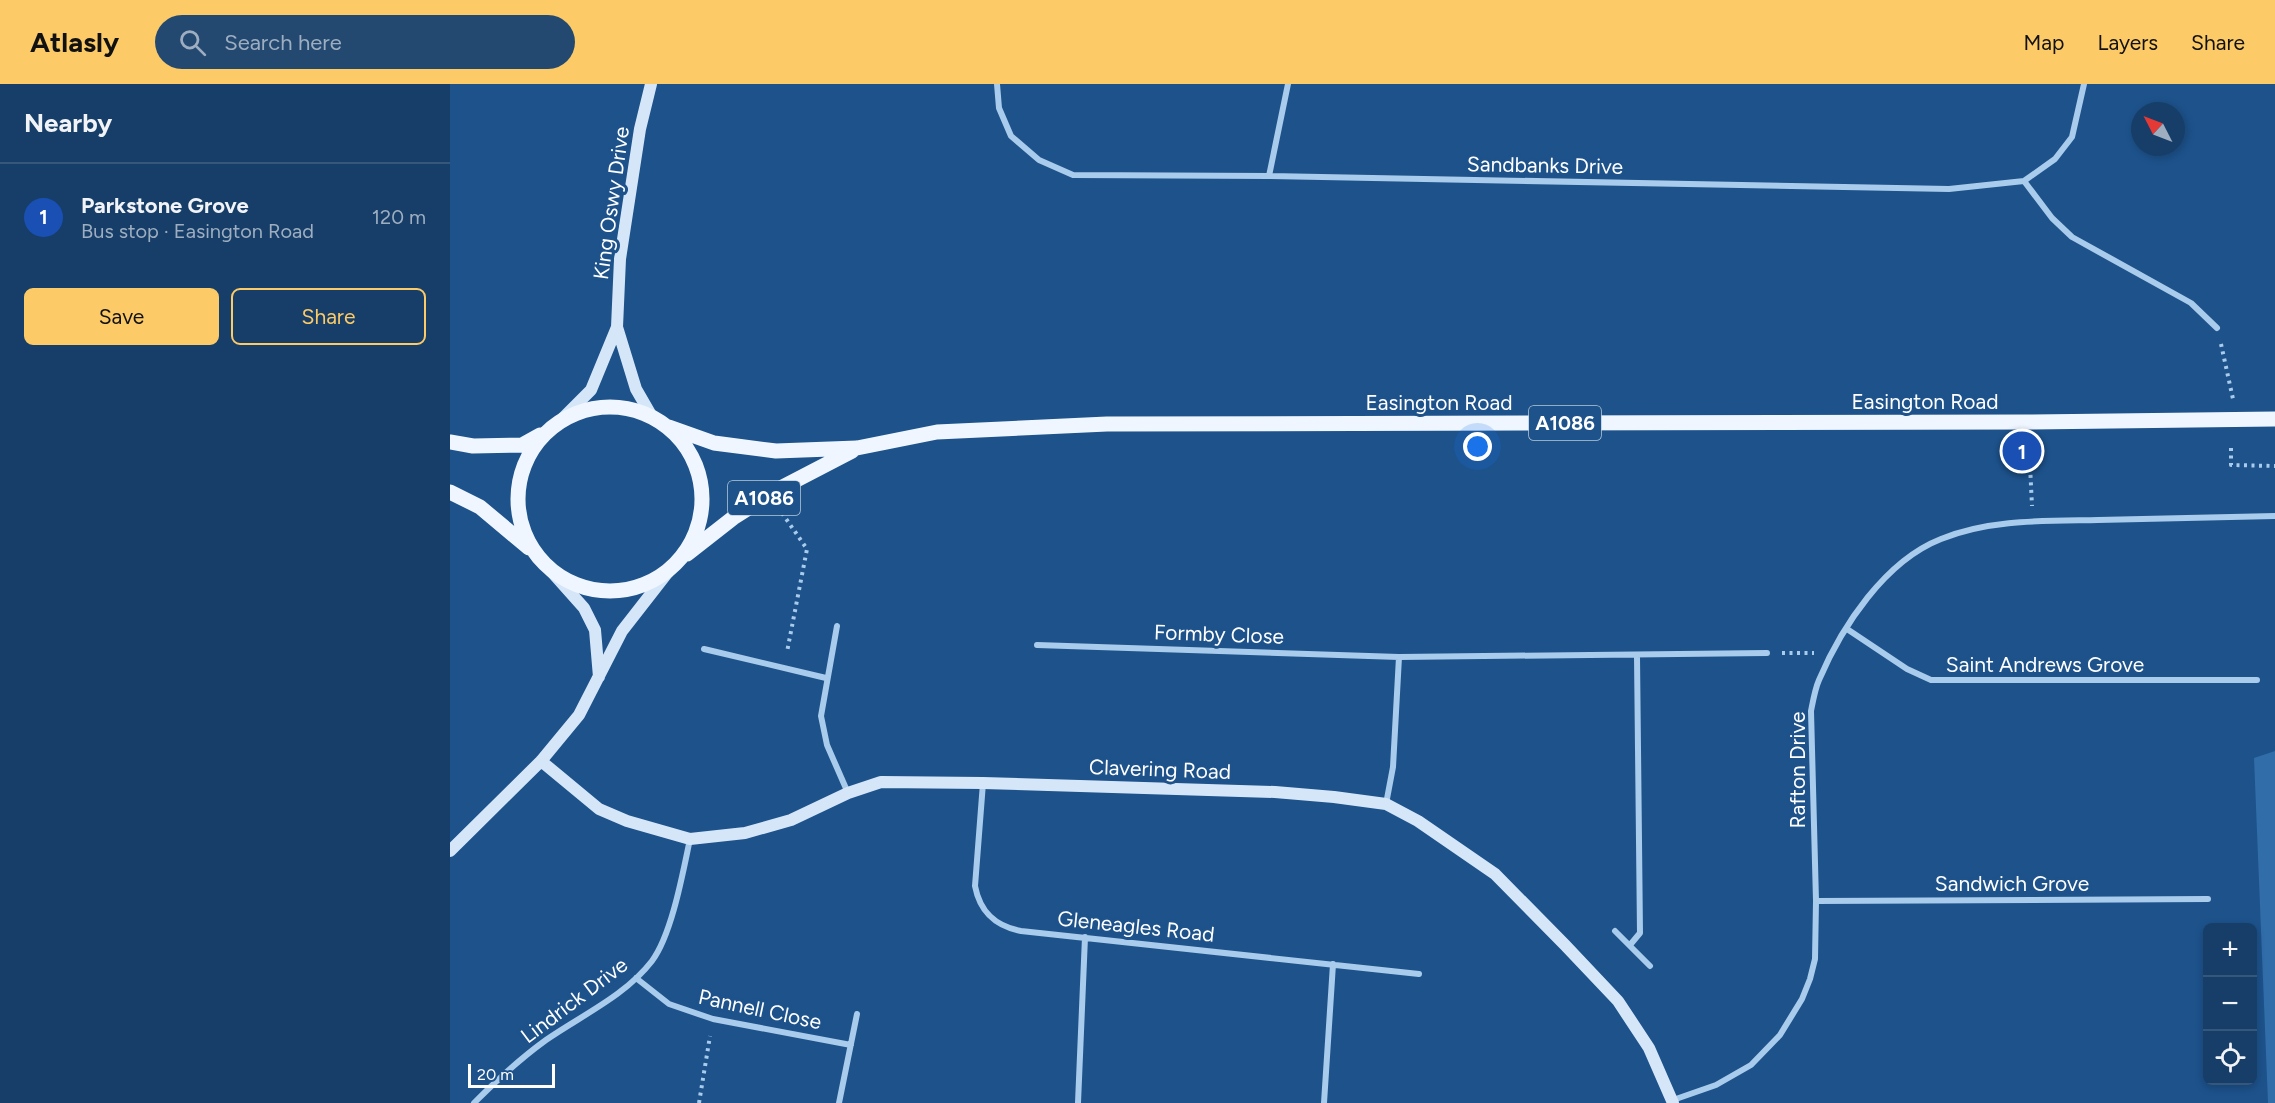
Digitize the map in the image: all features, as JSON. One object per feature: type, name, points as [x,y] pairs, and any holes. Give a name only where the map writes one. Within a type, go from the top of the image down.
[{"type":"main road","points":[[450,492],[480,507],[534,552],[551,571],[578,586],[608,592],[641,587],[668,572],[679,561],[699,527],[703,495],[690,452],[669,427],[636,410],[602,406],[561,420],[536,443],[524,465],[517,496],[520,523],[534,552]]},
{"type":"main road","name":"Easington Road","points":[[669,427],[714,443],[776,451],[857,448],[937,432],[1107,424],[2028,422],[2275,418]]},
{"type":"main road","points":[[450,442],[473,446],[522,445],[545,433]]},
{"type":"main road","name":"Easington Road","points":[[679,561],[733,518],[777,490],[857,448]]},
{"type":"street","name":"King Oswy Drive","points":[[651,84],[640,129],[620,259],[617,327],[636,389],[651,416]]},
{"type":"street","name":"Sandbanks Drive","points":[[997,84],[999,108],[1011,136],[1039,160],[1073,175],[1269,176],[1949,189],[2024,180],[2055,159],[2072,137],[2084,84]]},
{"type":"street","points":[[1269,176],[1288,84]]},
{"type":"street","points":[[2024,180],[2052,218],[2072,237],[2191,303],[2217,328]]},
{"type":"street","name":"King Oswy Drive","points":[[561,420],[591,390],[617,327]]},
{"type":"street","name":"Rafton Drive","points":[[1673,1102],[1716,1085],[1751,1065],[1780,1035],[1802,999],[1810,980],[1815,959],[1816,901],[1811,711],[1818,682],[1832,653],[1884,578],[1918,550],[1939,539],[1984,526],[2032,522],[2275,516]]},
{"type":"street","points":[[551,571],[584,608],[595,630],[599,678]]},
{"type":"street","points":[[450,851],[541,761],[579,715],[621,631],[668,572]]},
{"type":"street","points":[[837,626],[821,716],[827,745],[848,793]]},
{"type":"street","name":"Saint Andrews Grove","points":[[1847,629],[1907,669],[1932,680],[2257,680]]},
{"type":"street","name":"Formby Close","points":[[1037,645],[1399,657],[1767,653]]},
{"type":"street","points":[[704,649],[826,678]]},
{"type":"street","points":[[1629,945],[1640,933],[1637,656]]},
{"type":"street","points":[[1386,804],[1394,767],[1399,657]]},
{"type":"street","name":"Clavering Road","points":[[541,761],[599,809],[627,821],[690,839],[745,833],[791,820],[848,793],[881,782],[1275,792],[1386,804],[1426,826],[1495,874],[1565,945],[1618,1001],[1649,1048],[1673,1102]]},
{"type":"street","name":"Gleneagles Road","points":[[983,783],[975,886],[978,899],[991,919],[1010,929],[1419,974]]},
{"type":"street","name":"Lindrick Drive","points":[[474,1103],[545,1041],[596,1009],[636,978],[653,959],[666,930],[681,885],[690,839]]},
{"type":"street","name":"Sandwich Grove","points":[[1816,901],[2208,899]]},
{"type":"street","points":[[1615,931],[1650,966]]},
{"type":"street","points":[[1078,1103],[1085,937]]},
{"type":"street","points":[[1324,1103],[1333,964]]},
{"type":"street","name":"Pannell Close","points":[[636,978],[669,1004],[713,1019],[851,1045]]},
{"type":"street","points":[[839,1103],[857,1014]]},
{"type":"path","points":[[2217,328],[2233,399]]},
{"type":"path","points":[[2028,422],[2032,522]]},
{"type":"path","points":[[2231,448],[2231,465],[2275,466]]},
{"type":"path","points":[[777,506],[807,549],[785,668]]},
{"type":"path","points":[[1767,653],[1832,653]]},
{"type":"path","points":[[699,1103],[711,1032]]},
{"type":"shaded area","points":[[2275,751],[2275,1103],[2268,1103],[2254,758]]},
{"type":"place","name":"Parkstone Grove","points":[[2022,451]]}]
